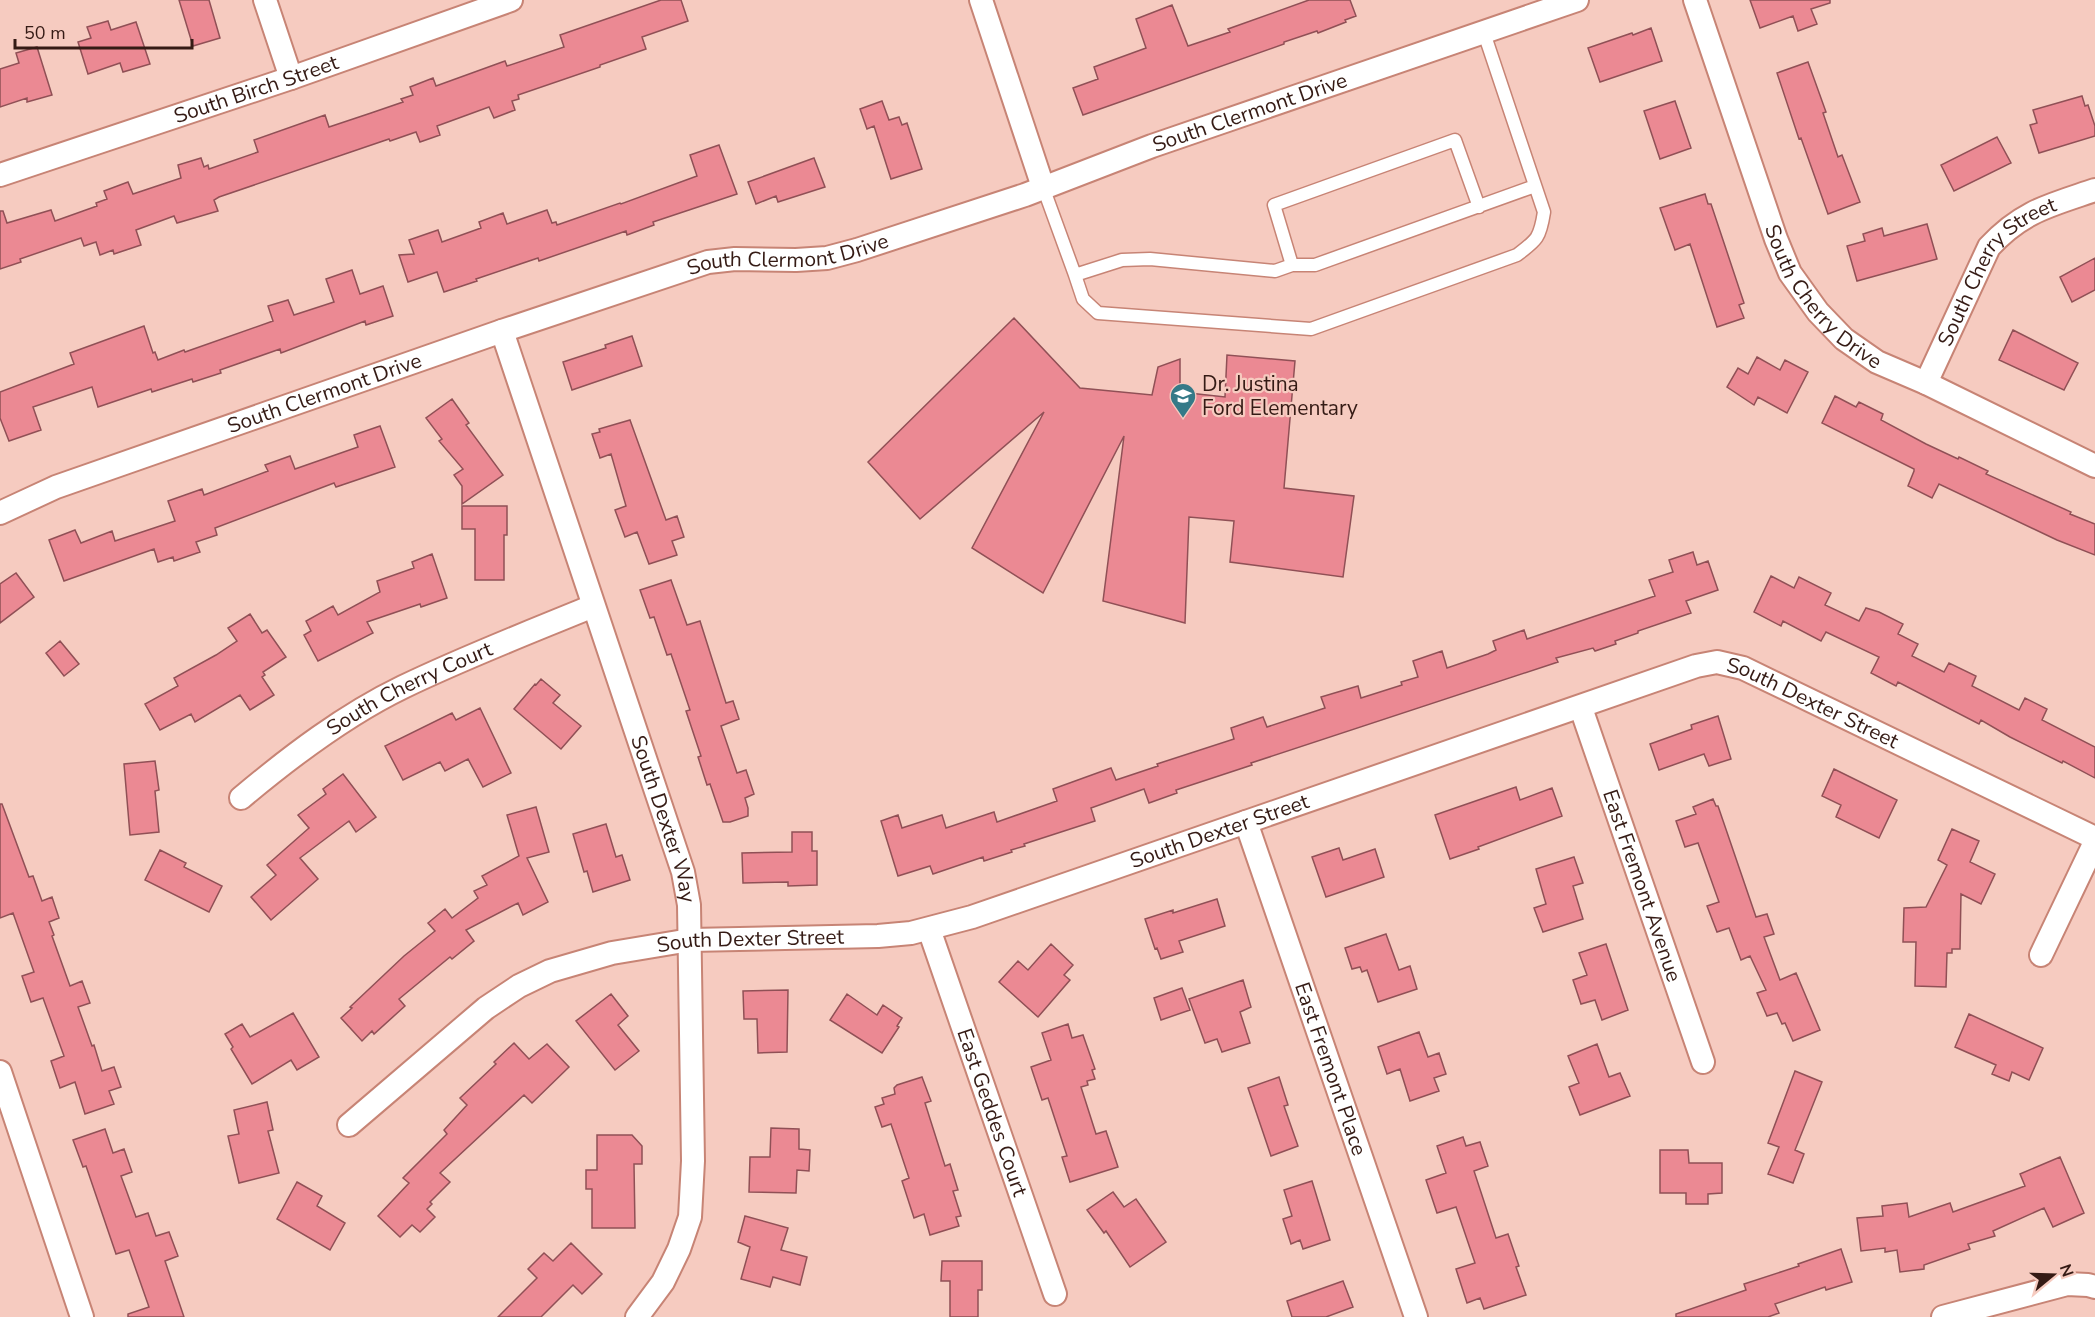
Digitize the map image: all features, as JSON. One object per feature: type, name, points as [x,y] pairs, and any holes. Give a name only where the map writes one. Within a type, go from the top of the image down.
[{"type":"street","points":[[265,0],[291,78]]},
{"type":"street","name":"South Birch Street","points":[[0,174],[291,78],[511,0]]},
{"type":"street","points":[[981,0],[1043,187]]},
{"type":"street","name":"South Clermont Drive","points":[[0,513],[56,487],[502,331],[708,262],[735,259],[827,258],[857,250],[1025,195],[1152,146],[1577,0]]},
{"type":"street","name":"South Cherry Drive","points":[[1695,0],[1776,239],[1790,273],[1818,312],[1844,339],[1877,362],[1926,383],[2095,466]]},
{"type":"street","name":"South Cherry Street","points":[[1926,383],[1989,247],[2004,230],[2033,211],[2095,190]]},
{"type":"street","name":"South Dexter Way","points":[[502,331],[683,872],[689,905],[693,1161],[690,1217],[679,1249],[663,1282],[641,1316]]},
{"type":"street","name":"South Cherry Court","points":[[241,798],[280,766],[356,714],[402,688],[593,606]]},
{"type":"street","name":"South Dexter Street","points":[[349,1125],[486,1008],[519,986],[550,971],[612,954],[690,940],[878,936],[929,929],[983,913],[1581,708],[1696,666],[1717,662],[1743,668],[2095,840]]},
{"type":"street","name":"East Fremont Avenue","points":[[1581,708],[1703,1062]]},
{"type":"street","name":"East Fremont Place","points":[[1246,822],[1416,1317]]},
{"type":"street","points":[[2041,955],[2095,840]]},
{"type":"street","name":"East Geddes Court","points":[[929,929],[1055,1294]]},
{"type":"street","points":[[0,1072],[82,1317]]},
{"type":"street","points":[[1943,1317],[2067,1284],[2095,1287]]},
{"type":"lane","points":[[1043,187],[1083,299],[1098,313],[1311,329],[1517,255],[1533,243],[1540,232],[1544,212],[1484,33]]},
{"type":"lane","points":[[1292,265],[1274,205],[1455,140],[1479,207]]},
{"type":"lane","points":[[1075,275],[1122,260],[1150,259],[1275,271],[1292,265],[1315,265],[1535,186]]},
{"type":"building","points":[[179,0],[209,0],[220,38],[193,46]]},
{"type":"building","points":[[661,0],[681,0],[688,21],[642,37],[646,49],[518,95],[519,99],[512,101],[515,110],[494,118],[489,107],[437,126],[440,135],[420,142],[416,132],[390,141],[389,139],[219,197],[214,200],[218,211],[177,223],[174,216],[136,230],[141,245],[114,254],[113,250],[100,255],[96,242],[84,246],[81,238],[20,259],[21,262],[0,269],[0,211],[3,211],[7,223],[51,210],[55,221],[97,206],[96,203],[107,199],[104,191],[128,182],[133,194],[181,178],[178,165],[201,158],[204,167],[208,165],[209,169],[258,152],[254,140],[325,115],[329,127],[403,102],[401,99],[413,95],[410,87],[433,78],[436,86],[505,61],[507,66],[564,47],[560,35]]},
{"type":"building","points":[[1309,0],[1350,0],[1356,16],[1318,33],[1317,31],[1284,42],[1284,44],[1083,115],[1073,88],[1098,79],[1094,67],[1146,48],[1136,19],[1172,5],[1188,46],[1230,32],[1228,29]]},
{"type":"building","points":[[1750,0],[1830,0],[1830,3],[1811,9],[1817,24],[1798,31],[1793,16],[1760,28]]},
{"type":"building","points":[[108,21],[111,30],[136,22],[150,64],[123,72],[120,63],[88,74],[78,42],[91,38],[87,27]]},
{"type":"building","points":[[1651,28],[1662,61],[1600,82],[1588,48]]},
{"type":"building","points":[[37,47],[52,95],[27,102],[27,98],[0,107],[0,69],[19,63],[16,53]]},
{"type":"building","points":[[1808,62],[1826,112],[1823,113],[1838,157],[1842,155],[1860,202],[1828,214],[1777,73]]},
{"type":"building","points":[[2082,96],[2085,106],[2088,105],[2095,126],[2095,136],[2039,153],[2030,125],[2037,123],[2033,110]]},
{"type":"building","points":[[882,101],[889,120],[899,117],[902,125],[907,123],[922,169],[891,179],[874,126],[867,129],[860,109]]},
{"type":"building","points":[[1675,101],[1691,148],[1660,159],[1644,111]]},
{"type":"building","points":[[1997,137],[2011,163],[1954,191],[1941,165]]},
{"type":"building","points":[[719,145],[737,194],[653,222],[654,225],[627,235],[626,231],[539,261],[538,258],[444,292],[437,272],[408,282],[399,255],[414,254],[409,240],[438,230],[442,242],[481,228],[479,222],[503,213],[507,224],[547,210],[552,223],[556,222],[557,225],[697,176],[690,155]]},
{"type":"building","points":[[814,158],[825,187],[778,202],[776,196],[756,204],[748,182]]},
{"type":"building","points":[[1705,194],[1708,204],[1711,204],[1744,303],[1739,305],[1744,318],[1717,327],[1690,244],[1675,250],[1660,208]]},
{"type":"building","points":[[1927,224],[1937,259],[1857,281],[1847,246],[1865,241],[1863,234],[1882,228],[1884,236]]},
{"type":"building","points":[[2095,258],[2095,290],[2072,302],[2060,277]]},
{"type":"building","points":[[352,270],[360,294],[383,286],[393,316],[366,325],[365,321],[281,353],[280,349],[193,382],[192,379],[152,392],[151,389],[98,407],[92,387],[33,407],[41,430],[9,441],[0,418],[0,392],[74,364],[70,353],[144,326],[153,353],[155,352],[158,360],[273,321],[268,306],[288,300],[294,315],[334,302],[326,279]]},
{"type":"building","points":[[1014,318],[1080,388],[1152,395],[1158,367],[1180,359],[1180,392],[1225,397],[1227,355],[1295,361],[1284,488],[1354,496],[1343,577],[1230,562],[1234,521],[1189,517],[1185,623],[1103,601],[1124,436],[1043,593],[972,548],[1044,412],[920,519],[868,462]]},
{"type":"building","points":[[2013,330],[2078,363],[2064,390],[1999,360]]},
{"type":"building","points":[[632,336],[642,366],[572,390],[563,362],[606,348],[605,345]]},
{"type":"building","points":[[1757,357],[1780,370],[1785,360],[1808,372],[1787,413],[1758,397],[1754,405],[1727,387],[1738,368],[1748,374]]},
{"type":"building","points":[[1835,396],[1856,407],[1859,402],[1883,414],[1881,420],[1926,444],[1958,459],[1959,457],[1988,471],[1986,474],[2095,524],[2095,555],[2057,540],[1939,484],[1932,498],[1908,486],[1914,469],[1822,423]]},
{"type":"building","points":[[452,399],[469,423],[466,425],[503,475],[462,504],[462,486],[454,475],[463,469],[439,441],[442,439],[426,418]]},
{"type":"building","points":[[630,420],[666,520],[677,516],[684,537],[672,541],[677,555],[649,564],[637,532],[625,537],[615,510],[626,506],[611,454],[600,458],[592,434],[600,432],[599,429]]},
{"type":"building","points":[[380,426],[395,467],[336,487],[334,483],[215,528],[217,535],[196,542],[200,552],[174,561],[173,557],[158,562],[154,549],[64,581],[49,540],[75,530],[81,543],[112,531],[115,541],[175,521],[168,501],[202,489],[204,495],[268,471],[265,465],[290,456],[295,469],[358,447],[354,435]]},
{"type":"building","points":[[462,506],[507,506],[507,535],[504,535],[504,580],[475,580],[475,529],[462,529]]},
{"type":"building","points":[[1693,552],[1697,565],[1708,561],[1718,590],[1686,601],[1691,613],[1638,631],[1638,633],[1615,641],[1616,644],[1595,651],[1593,648],[1556,658],[1558,662],[1251,763],[1252,765],[1176,790],[1177,793],[1149,803],[1144,789],[1091,808],[1095,821],[1024,844],[1025,846],[1011,850],[1012,852],[984,861],[983,857],[933,874],[930,866],[898,876],[881,821],[898,815],[902,828],[942,815],[946,828],[994,812],[997,822],[1057,801],[1053,789],[1111,768],[1116,780],[1234,739],[1231,728],[1263,717],[1267,727],[1325,708],[1321,697],[1358,686],[1361,698],[1402,685],[1401,682],[1418,677],[1413,661],[1442,651],[1447,668],[1488,654],[1496,650],[1493,641],[1524,630],[1527,639],[1655,596],[1649,580],[1673,572],[1669,560]]},
{"type":"building","points":[[432,554],[447,598],[421,607],[420,604],[367,622],[373,633],[318,661],[304,635],[311,631],[306,621],[333,606],[338,615],[380,592],[377,581],[414,568],[412,562]]},
{"type":"building","points":[[16,573],[34,597],[0,623],[0,584]]},
{"type":"building","points":[[1771,576],[1794,588],[1799,577],[1831,593],[1825,605],[1859,621],[1866,608],[1879,612],[1903,624],[1898,634],[1918,644],[1912,656],[1944,672],[1949,663],[1976,676],[1972,686],[2019,710],[2025,698],[2047,709],[2042,720],[2095,747],[2095,778],[2010,737],[1981,720],[1979,724],[1898,682],[1896,686],[1871,673],[1879,657],[1826,632],[1821,641],[1783,621],[1781,626],[1754,612]]},
{"type":"building","points":[[671,580],[687,625],[700,621],[726,703],[733,701],[739,719],[721,726],[737,773],[746,770],[754,794],[745,798],[748,816],[730,822],[723,822],[710,784],[707,785],[698,757],[701,756],[686,711],[690,710],[671,654],[667,655],[654,617],[650,618],[640,590]]},
{"type":"building","points":[[250,614],[262,633],[267,630],[286,657],[263,672],[265,675],[262,677],[274,695],[250,710],[240,695],[195,722],[191,714],[160,730],[145,704],[178,686],[174,678],[237,641],[228,628]]},
{"type":"building","points":[[60,641],[79,664],[64,676],[46,653]]},
{"type":"building","points":[[541,679],[560,695],[553,703],[581,726],[561,749],[514,709]]},
{"type":"building","points":[[480,708],[511,773],[483,787],[468,759],[445,771],[440,762],[403,780],[385,746],[452,713],[456,720]]},
{"type":"building","points":[[1718,716],[1731,759],[1709,766],[1704,754],[1659,770],[1650,744],[1692,729],[1691,725]]},
{"type":"building","points":[[155,761],[159,790],[155,791],[159,832],[130,835],[124,764]]},
{"type":"building","points":[[1834,769],[1897,800],[1879,838],[1836,817],[1841,805],[1822,796]]},
{"type":"building","points":[[343,774],[376,817],[356,832],[349,821],[300,858],[318,879],[271,920],[251,897],[276,875],[267,865],[309,828],[298,815],[326,794],[323,789]]},
{"type":"building","points":[[1516,787],[1520,800],[1552,788],[1562,816],[1450,859],[1435,815]]},
{"type":"building","points":[[1713,799],[1718,806],[1756,917],[1767,914],[1774,934],[1764,937],[1780,980],[1796,973],[1820,1030],[1793,1041],[1785,1023],[1782,1024],[1777,1013],[1767,1016],[1757,993],[1766,990],[1750,956],[1741,960],[1729,928],[1717,932],[1707,906],[1719,902],[1698,843],[1685,847],[1676,821],[1696,814],[1693,807]]},
{"type":"building","points":[[0,804],[2,804],[29,877],[33,876],[42,901],[52,897],[59,918],[49,922],[70,986],[82,981],[90,1003],[78,1007],[92,1046],[94,1045],[102,1071],[114,1067],[121,1087],[109,1091],[114,1104],[85,1114],[75,1082],[60,1088],[51,1061],[64,1056],[43,998],[31,1002],[22,976],[34,972],[13,913],[0,918]]},
{"type":"building","points":[[536,807],[549,852],[527,858],[548,902],[523,915],[518,903],[466,930],[474,941],[452,959],[450,957],[399,999],[405,1006],[374,1034],[372,1031],[362,1041],[341,1018],[404,956],[435,931],[428,923],[445,909],[452,918],[478,898],[474,891],[487,885],[482,876],[519,856],[507,815]]},
{"type":"building","points":[[606,824],[616,857],[622,855],[630,880],[593,892],[587,871],[584,872],[573,834]]},
{"type":"building","points":[[1952,829],[1979,841],[1970,862],[1995,874],[1981,904],[1961,894],[1960,949],[1952,949],[1952,953],[1947,953],[1946,987],[1915,986],[1916,942],[1903,942],[1904,908],[1926,907],[1947,865],[1938,860]]},
{"type":"building","points":[[792,832],[812,832],[812,851],[817,851],[817,885],[788,886],[788,882],[743,883],[742,853],[792,852]]},
{"type":"building","points":[[1339,848],[1343,860],[1375,849],[1384,877],[1326,897],[1312,857]]},
{"type":"building","points":[[160,850],[186,863],[184,867],[222,886],[209,912],[145,880]]},
{"type":"building","points":[[1574,857],[1583,883],[1573,886],[1583,919],[1543,932],[1534,908],[1546,904],[1536,869]]},
{"type":"building","points":[[1217,899],[1225,926],[1179,941],[1183,952],[1161,959],[1157,948],[1155,949],[1145,919]]},
{"type":"building","points":[[1386,934],[1399,970],[1410,966],[1417,989],[1378,1002],[1367,970],[1362,972],[1360,967],[1352,969],[1345,948]]},
{"type":"building","points":[[1051,944],[1073,965],[1064,975],[1070,980],[1038,1017],[999,982],[1018,961],[1028,970]]},
{"type":"building","points":[[1606,944],[1628,1010],[1602,1020],[1595,1000],[1581,1004],[1573,980],[1587,975],[1579,953]]},
{"type":"building","points":[[1243,980],[1251,1007],[1240,1012],[1250,1043],[1222,1052],[1217,1039],[1205,1043],[1189,999]]},
{"type":"building","points":[[1182,988],[1190,1010],[1161,1020],[1154,998]]},
{"type":"building","points":[[788,990],[787,1052],[758,1053],[757,1019],[744,1019],[743,991]]},
{"type":"building","points":[[611,994],[628,1016],[618,1025],[639,1051],[615,1070],[576,1021]]},
{"type":"building","points":[[847,994],[877,1015],[883,1005],[902,1018],[897,1026],[899,1027],[882,1053],[830,1020]]},
{"type":"building","points":[[293,1013],[319,1057],[297,1070],[291,1060],[252,1084],[231,1049],[233,1047],[225,1034],[242,1024],[250,1037]]},
{"type":"building","points":[[1969,1014],[2043,1048],[2029,1080],[2012,1072],[2009,1081],[1992,1074],[1996,1065],[1955,1047]]},
{"type":"building","points":[[1068,1024],[1072,1038],[1083,1035],[1095,1069],[1092,1070],[1095,1079],[1087,1081],[1088,1085],[1081,1087],[1096,1134],[1106,1131],[1118,1167],[1070,1182],[1062,1157],[1067,1156],[1048,1098],[1042,1100],[1031,1067],[1051,1060],[1042,1033]]},
{"type":"building","points":[[1419,1032],[1428,1057],[1439,1053],[1446,1074],[1434,1078],[1439,1091],[1410,1101],[1400,1069],[1387,1074],[1378,1047]]},
{"type":"building","points":[[514,1043],[529,1059],[547,1044],[569,1067],[532,1103],[524,1095],[440,1173],[450,1182],[430,1202],[432,1204],[427,1209],[435,1217],[420,1232],[412,1225],[400,1237],[378,1216],[409,1183],[403,1178],[447,1134],[444,1130],[467,1105],[460,1098],[496,1064],[494,1062]]},
{"type":"building","points":[[1597,1044],[1609,1077],[1620,1073],[1630,1096],[1580,1115],[1569,1087],[1579,1083],[1568,1056]]},
{"type":"building","points":[[1795,1071],[1822,1082],[1795,1150],[1804,1154],[1793,1183],[1768,1174],[1779,1147],[1768,1143]]},
{"type":"building","points":[[922,1077],[931,1101],[925,1103],[945,1166],[950,1164],[958,1190],[953,1191],[961,1216],[956,1217],[959,1226],[930,1235],[924,1214],[914,1218],[902,1181],[909,1178],[891,1124],[882,1127],[875,1107],[884,1104],[882,1098],[895,1094],[894,1088],[897,1085]]},
{"type":"building","points":[[1279,1077],[1288,1105],[1284,1106],[1298,1146],[1271,1156],[1248,1088]]},
{"type":"building","points":[[267,1102],[273,1130],[268,1131],[279,1173],[239,1183],[228,1136],[239,1134],[234,1110]]},
{"type":"building","points":[[771,1128],[799,1129],[799,1149],[810,1150],[809,1171],[797,1170],[796,1193],[749,1192],[750,1157],[770,1157]]},
{"type":"building","points":[[105,1129],[113,1153],[124,1149],[132,1172],[121,1176],[136,1217],[148,1213],[156,1236],[169,1232],[178,1256],[165,1261],[184,1317],[128,1317],[128,1314],[149,1307],[129,1250],[116,1254],[86,1166],[83,1167],[73,1140]]},
{"type":"building","points":[[597,1135],[632,1135],[642,1146],[642,1164],[634,1164],[635,1228],[592,1228],[592,1189],[586,1189],[586,1170],[597,1170]]},
{"type":"building","points":[[1463,1137],[1466,1146],[1480,1142],[1488,1166],[1474,1171],[1496,1238],[1508,1234],[1526,1295],[1484,1309],[1480,1298],[1467,1303],[1456,1269],[1475,1263],[1456,1207],[1437,1213],[1426,1180],[1446,1173],[1437,1146]]},
{"type":"building","points":[[1660,1150],[1688,1150],[1689,1163],[1722,1163],[1722,1193],[1708,1194],[1708,1204],[1686,1204],[1686,1193],[1660,1193]]},
{"type":"building","points":[[2060,1157],[2084,1213],[2053,1227],[2044,1208],[1993,1231],[1995,1236],[1968,1244],[1970,1249],[1924,1265],[1924,1269],[1900,1272],[1897,1250],[1885,1252],[1885,1248],[1861,1251],[1857,1218],[1883,1216],[1882,1206],[1907,1203],[1909,1217],[1950,1203],[1953,1212],[2025,1186],[2020,1174]]},
{"type":"building","points":[[1312,1181],[1330,1240],[1303,1249],[1300,1240],[1291,1244],[1283,1219],[1292,1216],[1284,1190]]},
{"type":"building","points":[[297,1182],[322,1196],[317,1206],[345,1223],[330,1250],[277,1219]]},
{"type":"building","points":[[1113,1192],[1124,1207],[1136,1199],[1166,1242],[1130,1267],[1106,1231],[1104,1233],[1087,1210]]},
{"type":"building","points":[[745,1216],[788,1228],[781,1250],[807,1257],[800,1285],[773,1277],[770,1287],[741,1279],[750,1247],[738,1242]]},
{"type":"building","points":[[571,1243],[602,1274],[582,1294],[573,1285],[541,1317],[498,1317],[537,1278],[528,1269],[544,1253],[553,1261]]},
{"type":"building","points":[[1841,1249],[1852,1282],[1826,1290],[1825,1287],[1775,1304],[1779,1313],[1768,1317],[1676,1317],[1676,1314],[1746,1290],[1744,1284]]},
{"type":"building","points":[[942,1261],[982,1261],[982,1290],[978,1290],[978,1317],[950,1317],[950,1281],[941,1281]]},
{"type":"building","points":[[1343,1281],[1353,1307],[1326,1317],[1292,1317],[1287,1301]]},
{"type":"place","name":"Dr. Justina Ford Elementary","points":[[1183,419]]}]
